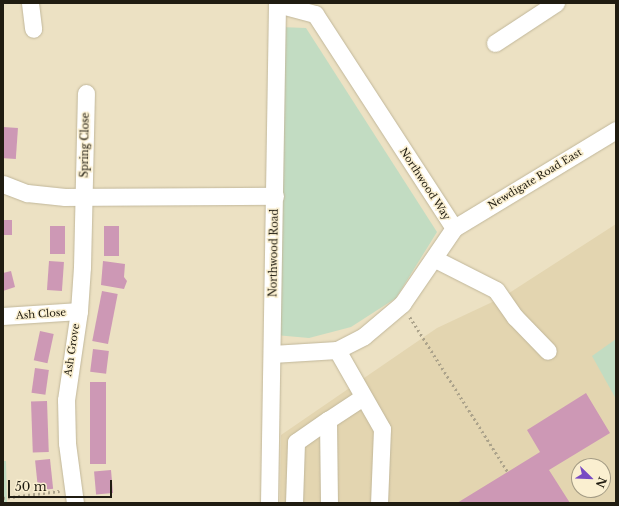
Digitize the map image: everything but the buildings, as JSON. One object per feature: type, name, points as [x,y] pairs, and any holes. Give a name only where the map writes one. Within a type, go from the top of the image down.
[{"type":"street","points":[[30,3],[33,29]]},
{"type":"street","points":[[495,43],[556,3]]},
{"type":"street","name":"Northwood Road","points":[[269,503],[277,4]]},
{"type":"street","name":"Northwood Way","points":[[272,354],[337,350],[364,336],[402,304],[454,228],[315,14],[277,4]]},
{"type":"street","name":"Spring Close","points":[[84,197],[86,93]]},
{"type":"street","name":"Newdigate Road East","points":[[454,228],[616,130]]},
{"type":"street","points":[[3,184],[40,195],[84,197],[275,196]]},
{"type":"street","name":"Ash Grove","points":[[75,496],[67,443],[66,400],[79,311],[84,197]]},
{"type":"street","points":[[434,259],[496,290],[515,317],[548,352]]},
{"type":"street","name":"Ash Close","points":[[3,316],[79,311]]},
{"type":"street","points":[[337,350],[382,429],[379,503]]},
{"type":"street","points":[[294,503],[296,442],[363,397]]},
{"type":"street","points":[[328,420],[329,503]]},
{"type":"path","points":[[402,304],[508,472]]},
{"type":"path","points":[[3,498],[75,496]]},
{"type":"shaded area","points":[[616,224],[616,503],[280,503],[281,435],[437,328],[503,297]]},
{"type":"green space","points":[[280,27],[306,28],[437,232],[396,298],[351,327],[309,338],[275,335]]},
{"type":"green space","points":[[616,339],[616,399],[592,356]]},
{"type":"green space","points":[[3,461],[6,461],[7,503],[3,503]]}]
